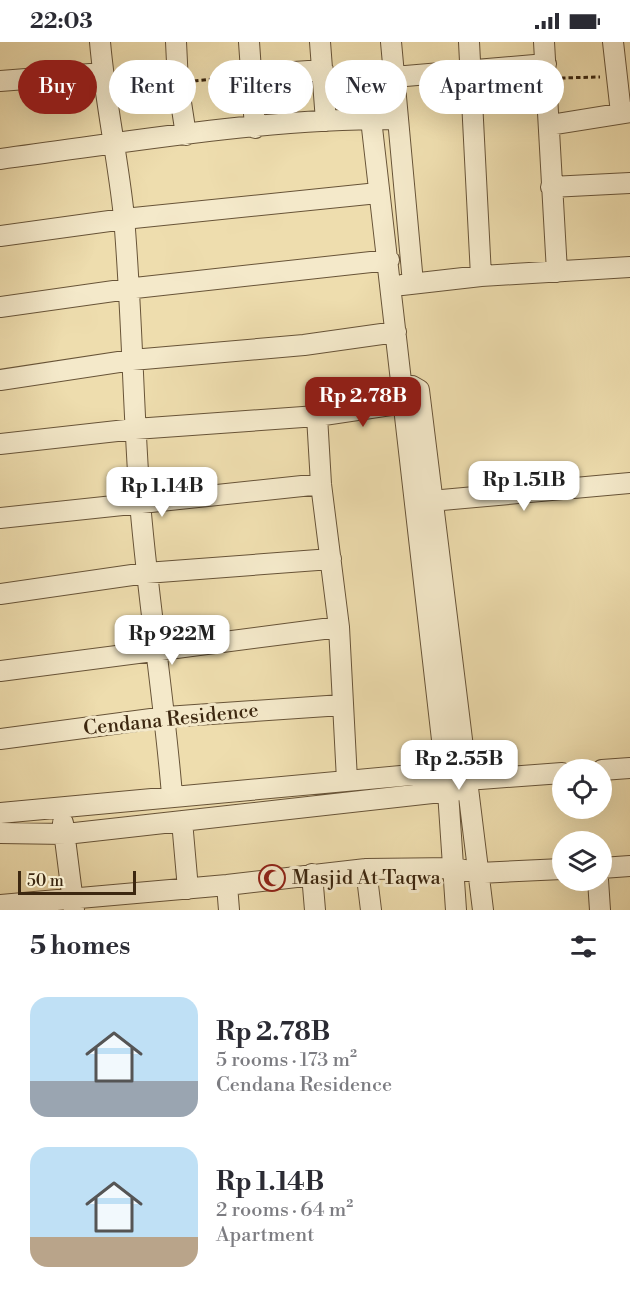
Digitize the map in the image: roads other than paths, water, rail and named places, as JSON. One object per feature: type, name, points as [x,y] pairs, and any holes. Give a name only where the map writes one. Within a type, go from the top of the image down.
[{"type":"street","points":[[100,42],[103,73],[116,144],[124,219],[140,501],[146,573],[166,717],[172,795]]},
{"type":"street","points":[[176,42],[178,83],[186,135]]},
{"type":"street","points":[[249,42],[251,60]]},
{"type":"street","points":[[320,42],[326,121]]},
{"type":"street","points":[[391,42],[393,60]]},
{"type":"street","points":[[469,42],[470,60]]},
{"type":"street","points":[[543,42],[545,60]]},
{"type":"street","points":[[550,125],[626,113],[615,77],[613,42]]},
{"type":"street","points":[[313,71],[323,70]]},
{"type":"street","points":[[0,81],[103,73]]},
{"type":"street","points":[[254,114],[255,128]]},
{"type":"street","points":[[398,114],[413,283]]},
{"type":"street","points":[[472,114],[481,276]]},
{"type":"street","points":[[549,114],[551,187],[557,272]]},
{"type":"street","points":[[0,159],[255,128],[371,118],[398,119]]},
{"type":"street","points":[[371,118],[403,395],[424,502],[483,910]]},
{"type":"street","points":[[551,187],[630,183]]},
{"type":"street","points":[[0,236],[124,219],[378,194]]},
{"type":"street","points":[[0,307],[128,289],[389,260]]},
{"type":"street","points":[[392,287],[481,276],[630,267]]},
{"type":"street","points":[[0,380],[132,360],[304,345],[396,332]]},
{"type":"street","points":[[0,444],[135,429],[317,416],[403,395]]},
{"type":"street","points":[[317,416],[321,483],[339,627],[347,780]]},
{"type":"street","points":[[0,518],[321,483]]},
{"type":"street","points":[[424,502],[630,483]]},
{"type":"street","points":[[424,502],[444,772]]},
{"type":"street","points":[[0,594],[146,573],[331,559]]},
{"type":"street","points":[[0,671],[339,627]]},
{"type":"street","name":"Cendana Residence","points":[[0,739],[166,717],[342,705]]},
{"type":"street","points":[[612,769],[630,768]]},
{"type":"street","points":[[0,813],[60,810],[172,795],[444,772],[465,783]]},
{"type":"street","points":[[0,833],[66,834],[552,774]]},
{"type":"street","points":[[456,910],[455,868],[465,783]]},
{"type":"street","points":[[60,810],[66,834],[73,904]]},
{"type":"street","points":[[182,821],[188,889]]},
{"type":"street","points":[[612,867],[630,866]]},
{"type":"street","points":[[366,868],[371,910]]},
{"type":"street","points":[[0,905],[153,901],[188,889],[366,868],[455,868],[479,873],[552,869]]},
{"type":"street","points":[[312,874],[315,910]]},
{"type":"street","points":[[226,885],[229,910]]},
{"type":"street","points":[[599,891],[600,910]]},
{"type":"place","name":"Masjid At Taqwa","points":[[272,878]]}]
